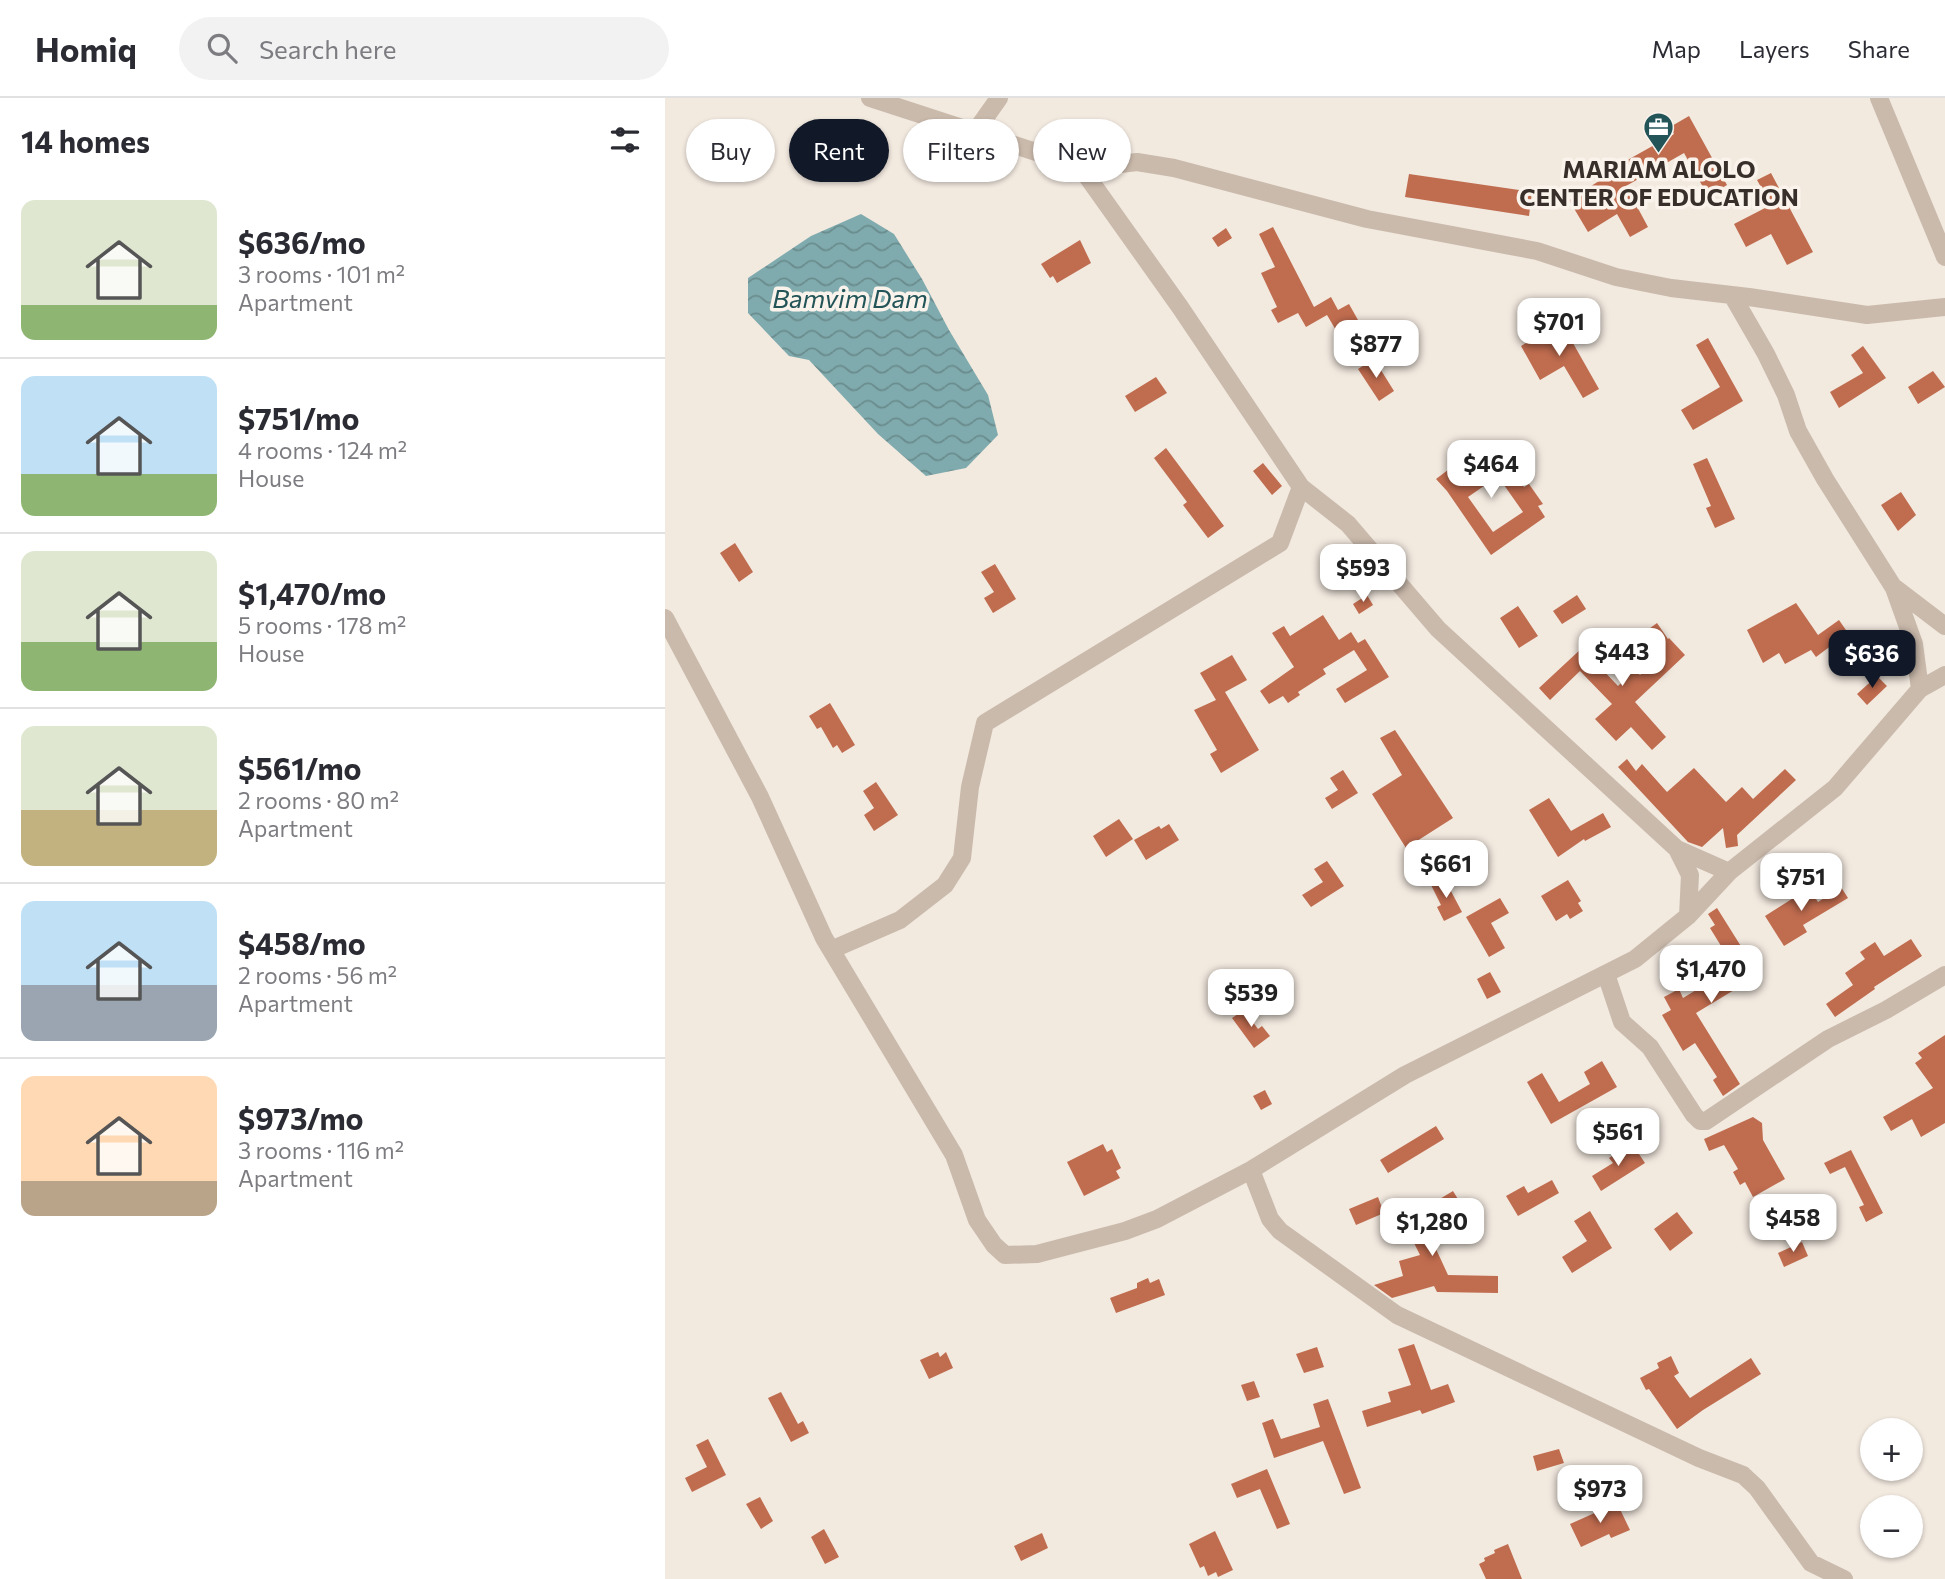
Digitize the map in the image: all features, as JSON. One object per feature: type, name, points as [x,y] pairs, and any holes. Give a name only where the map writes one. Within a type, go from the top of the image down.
[{"type":"street","points":[[870,98],[935,119]]},
{"type":"street","points":[[984,119],[999,98]]},
{"type":"street","points":[[1879,98],[1945,257]]},
{"type":"street","points":[[1131,163],[1174,168],[1367,219],[1537,251],[1616,277],[1671,288],[1867,315],[1945,307]]},
{"type":"street","points":[[1091,182],[1301,487],[1347,524],[1438,629],[1677,849],[1730,872]]},
{"type":"street","points":[[1732,295],[1786,395],[1798,431],[1894,588],[1914,644],[1920,689]]},
{"type":"street","points":[[831,950],[900,920],[945,885],[962,858],[970,787],[985,723],[1280,543],[1301,487]]},
{"type":"street","points":[[1894,588],[1945,626]]},
{"type":"street","points":[[665,618],[760,797],[831,950],[954,1155],[977,1220],[994,1245],[1005,1255],[1037,1254],[1125,1231],[1157,1219],[1251,1170],[1405,1075],[1635,959],[1688,916],[1730,872],[1835,788],[1920,689],[1945,675]]},
{"type":"street","points":[[1677,849],[1690,875],[1688,916]]},
{"type":"street","points":[[1606,974],[1622,1021],[1650,1047],[1700,1121],[1706,1121],[1828,1039],[1886,1010],[1945,975]]},
{"type":"street","points":[[1251,1170],[1270,1219],[1280,1231],[1397,1315],[1699,1458],[1743,1475],[1757,1488],[1811,1563],[1844,1579]]},
{"type":"water","name":"Bamvim Dam","points":[[861,214],[894,234],[988,395],[998,435],[966,468],[926,476],[878,434],[809,360],[789,356],[748,313],[748,278],[811,236]]},
{"type":"building","points":[[1689,116],[1727,185],[1708,196],[1684,153],[1626,186],[1648,227],[1630,237],[1617,214],[1588,232],[1569,200],[1599,181],[1592,169],[1610,159],[1615,167],[1674,134],[1670,127]]},
{"type":"building","points":[[1771,173],[1813,252],[1787,265],[1771,234],[1746,247],[1734,224],[1767,207],[1757,180]]},
{"type":"building","points":[[1409,174],[1532,192],[1529,216],[1405,197]]},
{"type":"building","points":[[1273,227],[1314,307],[1331,297],[1338,310],[1349,304],[1358,320],[1337,332],[1327,315],[1306,327],[1298,313],[1278,323],[1271,310],[1277,307],[1261,273],[1275,267],[1259,234]]},
{"type":"building","points":[[1226,228],[1232,238],[1218,247],[1212,238]]},
{"type":"building","points":[[1080,240],[1091,263],[1057,283],[1053,276],[1050,278],[1041,264]]},
{"type":"building","points":[[1561,322],[1599,389],[1583,398],[1564,366],[1540,380],[1521,346]]},
{"type":"building","points":[[1708,338],[1743,401],[1693,430],[1681,410],[1720,387],[1696,345]]},
{"type":"building","points":[[1863,346],[1886,378],[1839,408],[1830,392],[1863,373],[1851,355]]},
{"type":"building","points":[[1374,359],[1394,391],[1379,401],[1358,369]]},
{"type":"building","points":[[1933,371],[1945,387],[1918,404],[1908,387]]},
{"type":"building","points":[[1156,377],[1167,393],[1135,412],[1125,396]]},
{"type":"building","points":[[1166,448],[1224,526],[1208,538],[1183,505],[1187,502],[1154,458]]},
{"type":"building","points":[[1473,451],[1494,479],[1468,497],[1493,532],[1523,512],[1492,468],[1505,459],[1524,487],[1529,484],[1543,504],[1538,506],[1545,517],[1491,555],[1436,479]]},
{"type":"building","points":[[1707,458],[1735,519],[1715,528],[1706,508],[1711,506],[1693,464]]},
{"type":"building","points":[[1263,463],[1282,486],[1272,495],[1253,471]]},
{"type":"building","points":[[1901,492],[1916,515],[1898,531],[1881,505]]},
{"type":"building","points":[[735,543],[753,572],[739,582],[720,553]]},
{"type":"building","points":[[995,564],[1016,599],[993,613],[984,598],[994,592],[981,572]]},
{"type":"building","points":[[1367,595],[1373,605],[1359,614],[1353,604]]},
{"type":"building","points":[[1577,595],[1586,609],[1562,624],[1553,611]]},
{"type":"building","points":[[1796,603],[1818,635],[1839,620],[1848,633],[1816,657],[1811,650],[1785,664],[1779,653],[1763,663],[1747,630]]},
{"type":"building","points":[[1518,606],[1538,636],[1519,648],[1500,618]]},
{"type":"building","points":[[1323,615],[1339,640],[1351,632],[1358,643],[1365,639],[1389,677],[1345,703],[1336,689],[1367,670],[1354,650],[1323,669],[1326,674],[1298,692],[1300,695],[1288,703],[1283,696],[1269,704],[1260,691],[1294,667],[1272,633],[1284,626],[1290,636]]},
{"type":"building","points":[[1657,623],[1668,639],[1685,655],[1635,702],[1666,737],[1652,750],[1631,727],[1616,741],[1595,719],[1612,704],[1580,671],[1550,700],[1539,688],[1582,648],[1618,686],[1635,670],[1640,675],[1661,655],[1642,634]]},
{"type":"building","points":[[1232,655],[1247,680],[1225,692],[1259,750],[1221,773],[1210,754],[1217,750],[1194,710],[1216,700],[1200,673]]},
{"type":"building","points":[[1877,676],[1887,686],[1867,705],[1857,694]]},
{"type":"building","points":[[830,703],[855,745],[842,753],[837,745],[833,748],[821,727],[817,729],[809,716]]},
{"type":"building","points":[[1395,730],[1453,818],[1406,848],[1372,794],[1402,775],[1380,738]]},
{"type":"building","points":[[1627,759],[1636,771],[1642,764],[1667,792],[1694,768],[1726,802],[1742,787],[1753,799],[1785,769],[1796,780],[1737,835],[1738,846],[1726,848],[1723,828],[1702,847],[1688,842],[1618,767]]},
{"type":"building","points":[[1343,770],[1358,793],[1332,809],[1325,798],[1338,790],[1330,778]]},
{"type":"building","points":[[876,782],[898,815],[874,831],[864,815],[874,808],[863,791]]},
{"type":"building","points":[[1549,798],[1571,831],[1603,813],[1611,827],[1585,841],[1584,839],[1558,857],[1529,810]]},
{"type":"building","points":[[1119,819],[1133,839],[1106,857],[1093,836]]},
{"type":"building","points":[[1169,824],[1179,840],[1146,860],[1134,840],[1159,826],[1161,829]]},
{"type":"building","points":[[1327,861],[1344,886],[1311,907],[1302,895],[1323,882],[1314,869]]},
{"type":"building","points":[[1444,878],[1462,912],[1444,921],[1437,907],[1441,905],[1431,885]]},
{"type":"building","points":[[1568,880],[1581,901],[1578,903],[1583,911],[1570,919],[1567,914],[1556,921],[1541,896]]},
{"type":"building","points":[[1807,885],[1818,902],[1841,887],[1848,898],[1803,925],[1807,932],[1784,946],[1765,916],[1795,897],[1793,893]]},
{"type":"building","points":[[1500,898],[1509,913],[1491,923],[1505,948],[1489,957],[1466,917]]},
{"type":"building","points":[[1717,908],[1759,975],[1696,1013],[1740,1084],[1723,1096],[1713,1080],[1717,1077],[1695,1043],[1683,1051],[1662,1015],[1671,1010],[1664,997],[1679,989],[1683,998],[1734,967],[1710,928],[1715,925],[1708,914]]},
{"type":"building","points":[[1911,939],[1922,956],[1874,987],[1875,989],[1835,1017],[1826,1004],[1853,985],[1845,973],[1865,959],[1860,952],[1875,942],[1884,956]]},
{"type":"building","points":[[1490,972],[1501,992],[1487,999],[1477,979]]},
{"type":"building","points":[[1244,1010],[1258,1029],[1262,1026],[1270,1036],[1254,1048],[1232,1018]]},
{"type":"building","points":[[1945,1035],[1945,1123],[1921,1137],[1912,1119],[1891,1131],[1883,1117],[1933,1088],[1915,1063],[1922,1058],[1918,1053]]},
{"type":"building","points":[[1602,1061],[1617,1087],[1551,1124],[1527,1082],[1542,1073],[1559,1102],[1590,1084],[1584,1072]]},
{"type":"building","points":[[1265,1090],[1272,1104],[1261,1110],[1253,1096]]},
{"type":"building","points":[[1753,1117],[1762,1123],[1763,1140],[1785,1179],[1753,1197],[1745,1182],[1740,1185],[1733,1172],[1738,1169],[1724,1145],[1709,1151],[1704,1139]]},
{"type":"building","points":[[1436,1126],[1444,1139],[1388,1173],[1380,1160]]},
{"type":"building","points":[[1103,1144],[1107,1152],[1112,1149],[1121,1168],[1116,1171],[1120,1178],[1084,1196],[1067,1162]]},
{"type":"building","points":[[1635,1148],[1645,1163],[1601,1191],[1592,1176],[1613,1163],[1609,1158],[1623,1149],[1626,1154]]},
{"type":"building","points":[[1851,1150],[1883,1213],[1866,1222],[1859,1207],[1864,1205],[1845,1167],[1830,1174],[1824,1163]]},
{"type":"building","points":[[1552,1180],[1559,1193],[1518,1216],[1506,1196],[1524,1186],[1528,1193]]},
{"type":"building","points":[[1453,1191],[1461,1204],[1425,1225],[1448,1275],[1498,1276],[1498,1293],[1437,1292],[1434,1286],[1392,1298],[1374,1285],[1403,1276],[1399,1261],[1420,1255],[1412,1239],[1416,1238],[1397,1206],[1410,1198],[1418,1212]]},
{"type":"building","points":[[1378,1197],[1384,1213],[1356,1225],[1349,1209]]},
{"type":"building","points":[[1590,1211],[1612,1248],[1572,1273],[1562,1257],[1587,1241],[1574,1221]]},
{"type":"building","points":[[1677,1212],[1693,1233],[1670,1251],[1654,1229]]},
{"type":"building","points":[[1802,1242],[1808,1256],[1784,1267],[1778,1253]]},
{"type":"building","points":[[1148,1278],[1150,1283],[1159,1279],[1165,1295],[1116,1313],[1110,1298],[1137,1288],[1137,1283]]},
{"type":"building","points":[[1414,1344],[1431,1390],[1448,1384],[1455,1402],[1422,1414],[1420,1410],[1367,1427],[1362,1411],[1391,1402],[1388,1392],[1411,1385],[1398,1349]]},
{"type":"building","points":[[1317,1347],[1324,1367],[1304,1373],[1296,1354]]},
{"type":"building","points":[[938,1352],[940,1357],[946,1352],[953,1368],[929,1379],[920,1360]]},
{"type":"building","points":[[1671,1356],[1679,1373],[1674,1376],[1690,1398],[1751,1358],[1761,1374],[1677,1429],[1649,1389],[1646,1390],[1640,1378],[1659,1368],[1657,1363]]},
{"type":"building","points":[[1254,1381],[1260,1397],[1247,1401],[1241,1385]]},
{"type":"building","points":[[781,1392],[798,1424],[803,1421],[809,1433],[791,1442],[768,1398]]},
{"type":"building","points":[[1328,1399],[1361,1488],[1344,1494],[1323,1441],[1274,1458],[1262,1423],[1273,1419],[1281,1439],[1320,1427],[1313,1404]]},
{"type":"building","points":[[708,1439],[726,1475],[692,1492],[685,1478],[707,1467],[696,1445]]},
{"type":"building","points":[[1559,1449],[1564,1463],[1537,1471],[1533,1456]]},
{"type":"building","points":[[1267,1469],[1290,1524],[1277,1529],[1260,1489],[1237,1498],[1231,1484]]},
{"type":"building","points":[[760,1497],[773,1521],[761,1529],[746,1504]]},
{"type":"building","points":[[1617,1503],[1630,1530],[1611,1538],[1609,1534],[1581,1547],[1570,1524]]},
{"type":"building","points":[[824,1529],[839,1557],[825,1564],[811,1537]]},
{"type":"building","points":[[1215,1531],[1233,1570],[1218,1577],[1216,1572],[1208,1576],[1204,1566],[1200,1568],[1189,1544]]},
{"type":"building","points":[[1042,1533],[1048,1548],[1021,1561],[1014,1546]]},
{"type":"building","points":[[1508,1544],[1522,1579],[1486,1579],[1479,1564],[1485,1561],[1484,1558],[1495,1553],[1494,1550]]},
{"type":"place","name":"MARIAM ALOLO CENTER OF EDUCATION","points":[[1659,155]]}]
